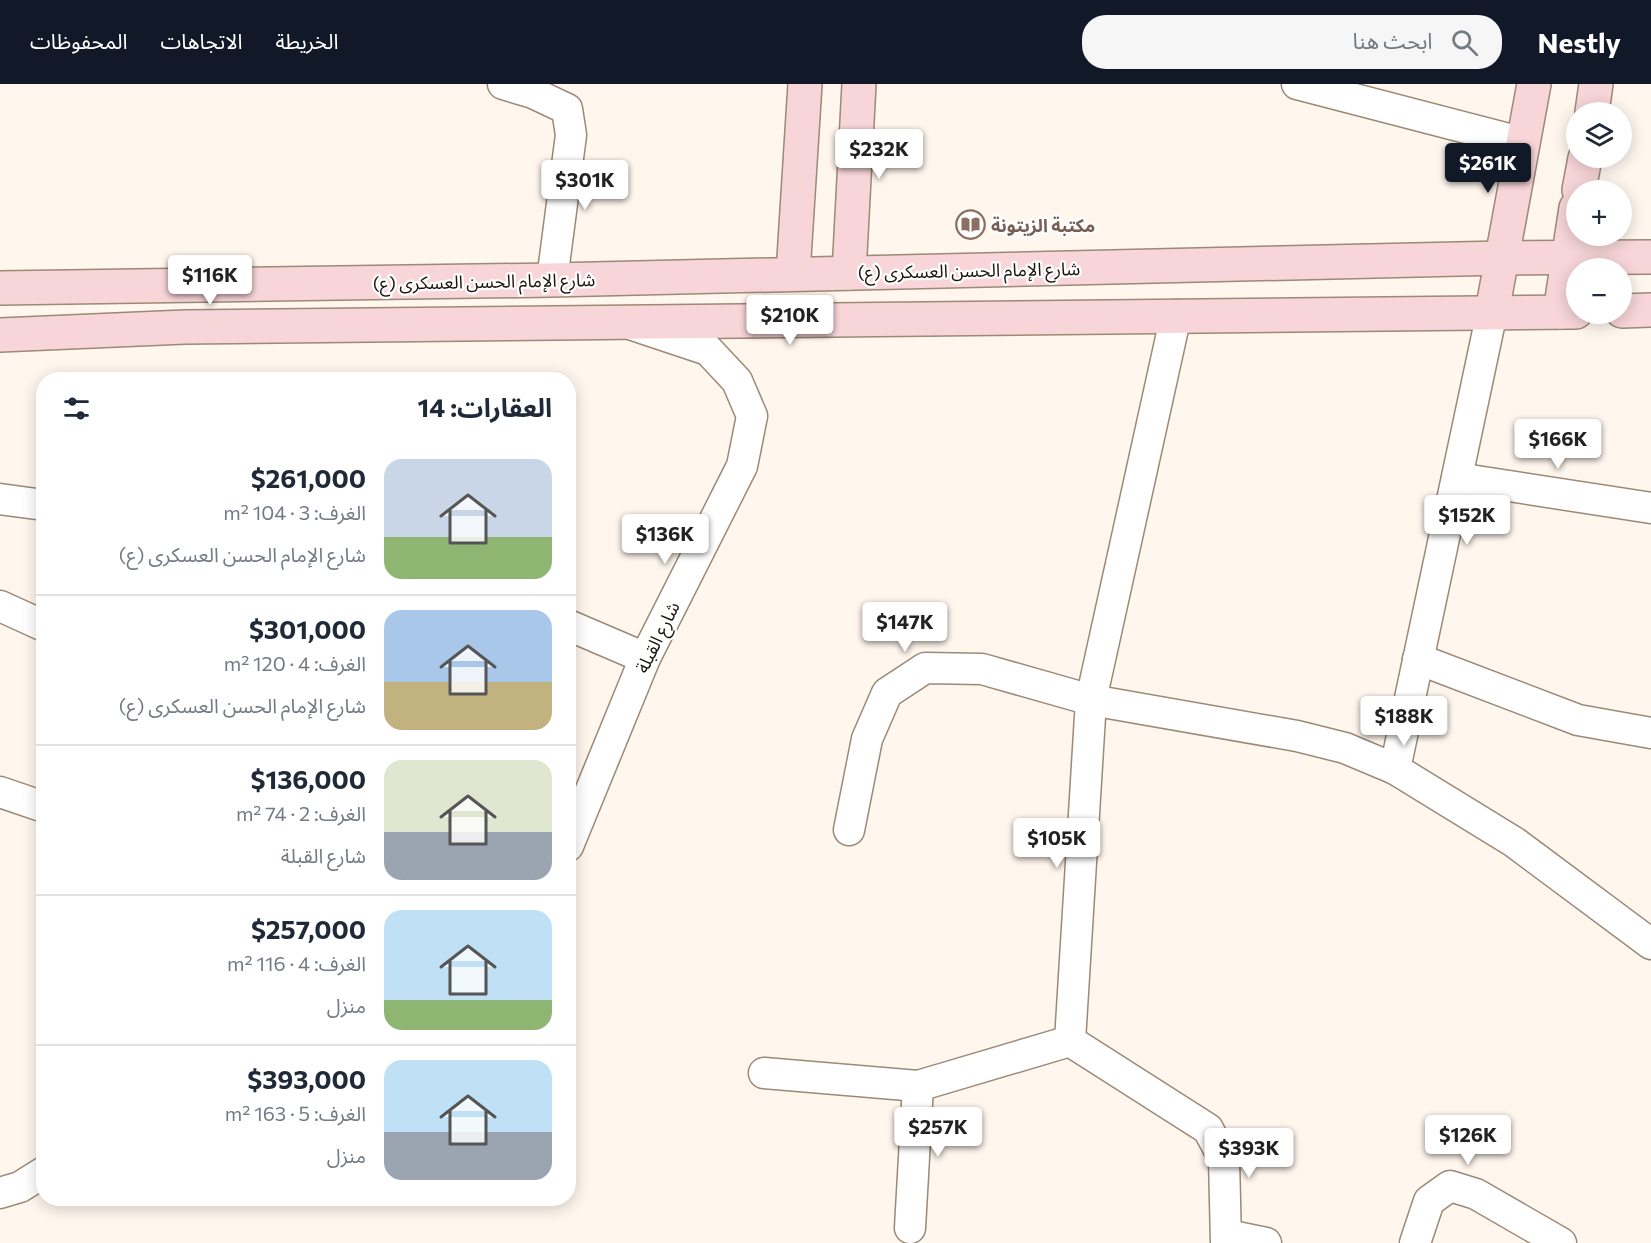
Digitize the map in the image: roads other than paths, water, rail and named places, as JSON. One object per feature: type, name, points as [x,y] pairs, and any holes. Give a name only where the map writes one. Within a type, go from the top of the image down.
[{"type":"main road","points":[[793,274],[805,84]]},
{"type":"main road","points":[[849,273],[859,84]]},
{"type":"main road","points":[[1492,312],[1534,84]]},
{"type":"main road","points":[[1593,102],[1596,84]]},
{"type":"main road","points":[[1569,257],[1571,246]]},
{"type":"main road","name":"شارع الإمام الحسن العسکری (ع)","points":[[0,288],[552,280],[1651,256]]},
{"type":"main road","points":[[184,327],[185,285]]},
{"type":"main road","points":[[1632,311],[1651,310]]},
{"type":"main road","points":[[0,335],[184,327],[1566,312]]},
{"type":"street","points":[[503,84],[533,93],[567,109],[571,135],[552,280]]},
{"type":"street","points":[[1297,84],[1524,143]]},
{"type":"street","points":[[1395,769],[1492,312]]},
{"type":"street","points":[[1070,1041],[1091,700],[1176,315]]},
{"type":"street","name":"شارع القبلة","points":[[576,826],[645,658],[742,466],[752,416],[737,381],[708,350],[627,323]]},
{"type":"street","points":[[1457,478],[1651,508]]},
{"type":"street","points":[[0,499],[36,504]]},
{"type":"street","points":[[0,606],[36,622]]},
{"type":"street","points":[[576,628],[645,658]]},
{"type":"street","points":[[1418,659],[1578,720],[1651,733]]},
{"type":"street","points":[[849,830],[867,739],[887,693],[925,668],[982,669],[1091,700],[1297,736],[1345,748],[1395,769],[1514,842],[1651,944]]},
{"type":"street","points":[[0,792],[36,804]]},
{"type":"street","points":[[764,1073],[918,1086],[1070,1041],[1208,1129],[1224,1159],[1227,1239],[1266,1243]]},
{"type":"street","points":[[910,1228],[918,1086]]},
{"type":"street","points":[[0,1193],[20,1187],[36,1177]]},
{"type":"street","points":[[1415,1243],[1429,1201],[1450,1186],[1476,1194],[1561,1243]]},
{"type":"place","name":"مكتبة الزيتونة","points":[[970,225]]}]
